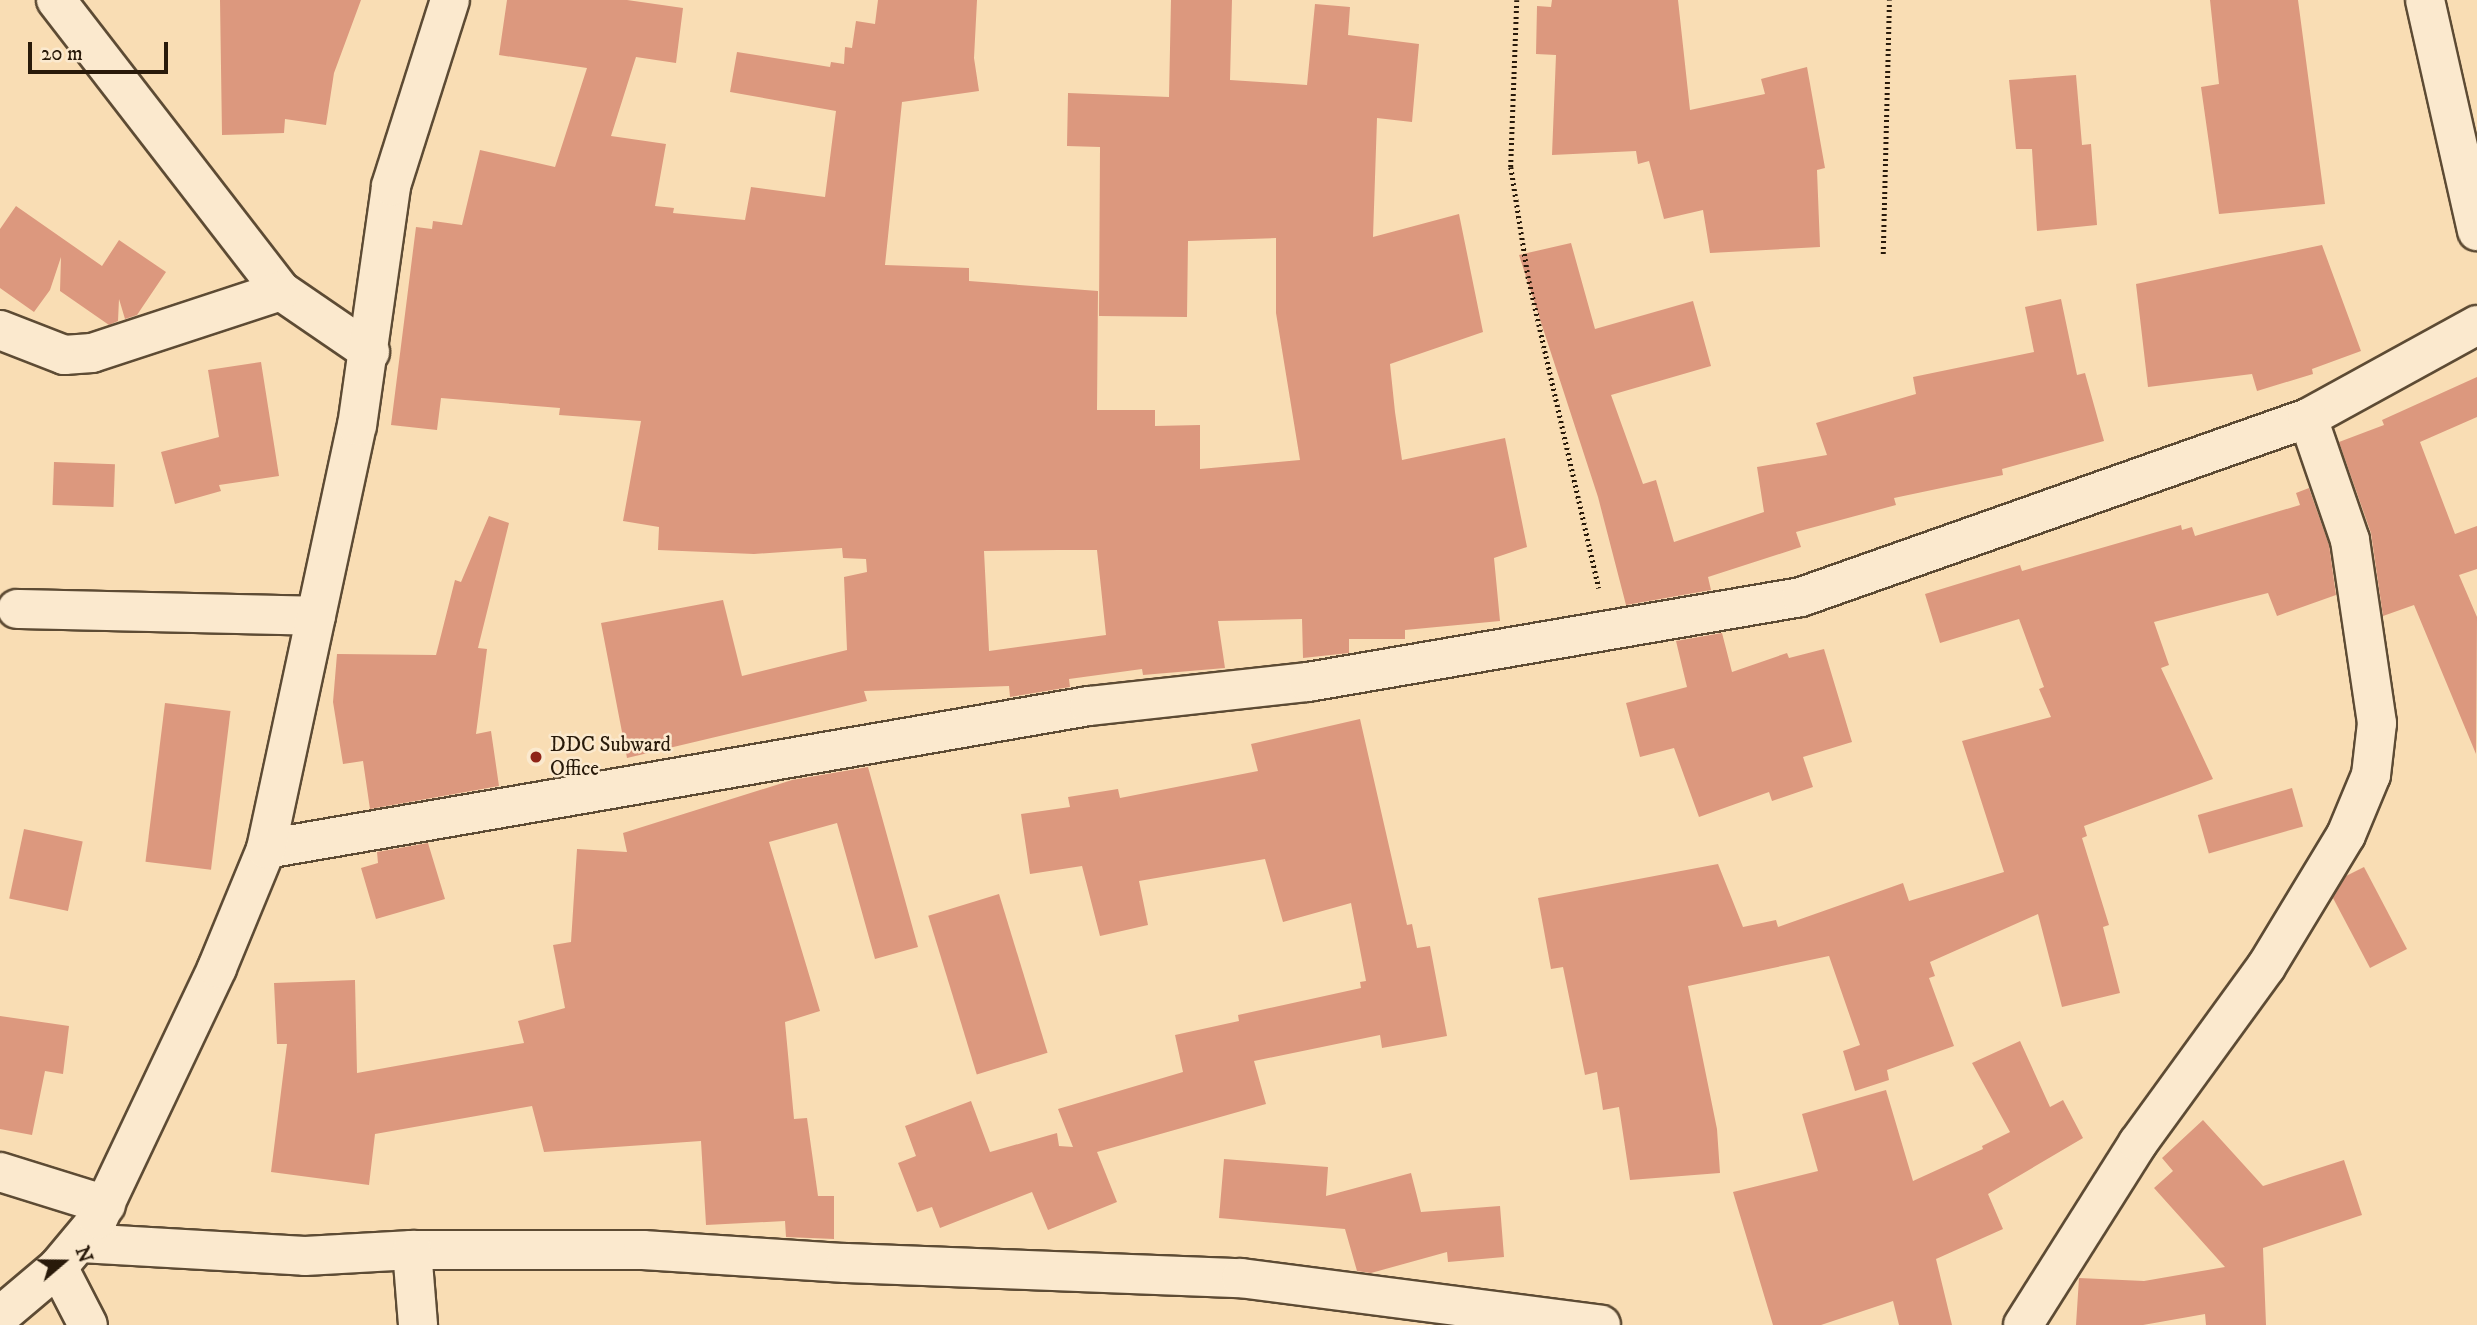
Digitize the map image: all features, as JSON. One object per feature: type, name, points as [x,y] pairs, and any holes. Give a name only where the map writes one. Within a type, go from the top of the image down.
[{"type":"street","points":[[57,0],[281,291],[370,352]]},
{"type":"street","points":[[0,1316],[69,1255],[106,1205],[217,968],[266,849],[370,352],[391,186],[450,0]]},
{"type":"street","points":[[2425,0],[2477,231]]},
{"type":"street","points":[[0,330],[64,355],[92,353],[281,291]]},
{"type":"street","points":[[266,849],[1089,706],[1308,682],[1801,597],[2308,418],[2477,325]]},
{"type":"street","points":[[2023,1325],[2138,1143],[2266,967],[2346,835],[2371,775],[2377,723],[2350,540],[2308,418]]},
{"type":"street","points":[[17,609],[316,616]]},
{"type":"street","points":[[0,1172],[106,1205]]},
{"type":"street","points":[[412,1250],[418,1325]]},
{"type":"street","points":[[69,1255],[643,1250],[846,1264],[1241,1278],[1601,1325]]},
{"type":"street","points":[[69,1255],[88,1325]]},
{"type":"path","points":[[1517,0],[1511,167],[1528,276],[1610,631]]},
{"type":"path","points":[[1883,254],[1889,0]]},
{"type":"building","points":[[220,0],[361,0],[334,73],[326,125],[285,119],[284,133],[222,135]]},
{"type":"building","points":[[507,0],[627,0],[683,8],[676,63],[636,57],[611,136],[666,144],[655,206],[674,208],[673,213],[745,220],[751,187],[825,197],[836,111],[730,92],[737,52],[830,67],[831,62],[844,64],[845,47],[852,48],[856,21],[875,24],[878,0],[977,0],[974,58],[979,91],[902,102],[885,265],[969,268],[969,281],[1098,291],[1097,410],[1155,410],[1155,426],[1200,425],[1200,469],[1300,460],[1276,313],[1276,238],[1188,241],[1187,317],[1099,316],[1100,147],[1067,146],[1068,93],[1169,97],[1171,0],[1232,0],[1230,80],[1307,85],[1315,4],[1350,7],[1348,35],[1419,44],[1412,122],[1377,118],[1373,237],[1459,214],[1483,332],[1390,364],[1395,412],[1402,460],[1505,438],[1527,547],[1494,558],[1500,621],[1405,630],[1405,639],[1349,639],[1349,653],[1303,658],[1302,619],[1218,621],[1225,668],[1143,675],[1142,669],[1069,679],[1070,687],[1010,697],[1009,686],[864,691],[867,701],[627,758],[601,623],[723,600],[742,676],[847,650],[844,577],[867,572],[866,559],[843,558],[842,548],[754,554],[658,550],[659,527],[623,521],[641,421],[559,415],[560,408],[441,398],[437,430],[391,425],[416,227],[432,229],[433,221],[462,225],[480,150],[555,167],[587,68],[499,55]],"holes":[[[1097,550],[1106,635],[989,651],[984,551]]]},
{"type":"building","points":[[1552,0],[1678,0],[1690,110],[1765,94],[1761,79],[1807,67],[1825,168],[1817,170],[1820,247],[1710,253],[1703,210],[1664,219],[1649,161],[1638,164],[1636,151],[1552,155],[1556,55],[1536,54],[1537,6],[1551,7]]},
{"type":"building","points":[[2210,0],[2298,0],[2325,204],[2219,214],[2201,87],[2219,84]]},
{"type":"building","points":[[2076,75],[2082,145],[2091,144],[2097,225],[2037,231],[2032,149],[2016,149],[2009,80]]},
{"type":"building","points":[[16,206],[102,266],[119,240],[166,272],[137,315],[125,319],[119,299],[118,321],[109,325],[60,291],[61,257],[50,290],[34,312],[0,288],[0,229]]},
{"type":"building","points":[[1571,243],[1595,329],[1693,301],[1711,366],[1611,395],[1643,484],[1656,480],[1674,542],[1764,512],[1757,467],[1827,455],[1816,423],[1916,394],[1913,377],[2034,352],[2025,307],[2061,299],[2077,375],[2085,373],[2104,441],[2002,469],[2003,475],[1894,498],[1896,505],[1796,532],[1801,547],[1708,577],[1711,590],[1626,605],[1598,497],[1519,255]]},
{"type":"building","points":[[2322,245],[2361,351],[2312,369],[2313,374],[2257,391],[2252,374],[2148,387],[2136,284]]},
{"type":"building","points":[[261,362],[279,476],[219,485],[221,491],[175,504],[161,452],[219,437],[208,370]]},
{"type":"building","points":[[2477,377],[2477,417],[2420,442],[2455,534],[2477,526],[2477,569],[2459,575],[2477,617],[2476,754],[2414,605],[2383,616],[2371,533],[2339,442],[2384,425],[2382,420]]},
{"type":"building","points":[[54,462],[115,464],[113,507],[52,505]]},
{"type":"building","points":[[2309,488],[2329,545],[2336,595],[2277,616],[2268,593],[2154,622],[2169,665],[2161,668],[2213,779],[2084,826],[2087,836],[2082,838],[2109,925],[2103,927],[2120,993],[2062,1007],[2038,914],[1930,962],[1935,976],[1929,978],[1954,1046],[1887,1070],[1889,1080],[1855,1091],[1843,1051],[1860,1045],[1829,956],[1688,986],[1717,1129],[1720,1173],[1630,1180],[1619,1107],[1603,1110],[1597,1072],[1585,1075],[1563,967],[1551,969],[1538,898],[1718,864],[1743,927],[1776,920],[1778,927],[1903,883],[1909,901],[2004,872],[1962,741],[2051,717],[2039,689],[2044,687],[2019,619],[1940,643],[1925,594],[2020,565],[2022,571],[2181,525],[2182,530],[2192,527],[2195,536],[2300,505],[2296,493]]},
{"type":"building","points":[[489,516],[509,523],[478,648],[487,649],[476,734],[491,731],[499,786],[370,809],[363,761],[343,764],[333,702],[337,654],[436,655],[455,580],[461,582]]},
{"type":"building","points":[[1722,633],[1732,672],[1787,653],[1789,658],[1824,649],[1852,742],[1803,757],[1813,787],[1772,801],[1769,792],[1699,817],[1674,748],[1640,757],[1626,703],[1687,687],[1676,641]]},
{"type":"building","points":[[165,703],[231,711],[211,870],[146,862]]},
{"type":"building","points":[[1360,719],[1407,925],[1412,924],[1417,948],[1430,946],[1447,1036],[1382,1048],[1380,1035],[1254,1061],[1266,1104],[1097,1152],[1117,1202],[1048,1230],[1032,1192],[940,1228],[932,1207],[917,1212],[898,1163],[916,1156],[905,1126],[971,1101],[990,1152],[1057,1133],[1059,1146],[1073,1147],[1058,1109],[1183,1072],[1175,1035],[1239,1021],[1238,1015],[1361,988],[1360,982],[1366,981],[1351,903],[1283,922],[1265,859],[1139,881],[1148,925],[1100,936],[1082,866],[1030,874],[1021,814],[1070,807],[1068,797],[1118,789],[1120,798],[1258,771],[1251,744]]},
{"type":"building","points":[[868,767],[918,947],[875,959],[837,823],[769,842],[820,1011],[785,1022],[794,1119],[807,1118],[818,1196],[834,1196],[834,1239],[786,1237],[785,1221],[706,1225],[701,1141],[544,1152],[532,1106],[375,1134],[369,1185],[271,1172],[287,1044],[277,1044],[274,983],[355,980],[357,1073],[524,1043],[518,1021],[565,1008],[553,945],[571,942],[577,849],[627,852],[623,833],[792,780]]},
{"type":"building","points":[[2292,788],[2303,826],[2209,853],[2198,815]]},
{"type":"building","points":[[24,829],[83,841],[68,911],[9,898]]},
{"type":"building","points":[[428,843],[445,899],[376,919],[361,868],[378,863],[377,852]]},
{"type":"building","points":[[2364,867],[2407,949],[2370,968],[2333,898],[2346,876]]},
{"type":"building","points":[[999,894],[1048,1053],[977,1074],[928,916]]},
{"type":"building","points":[[0,1016],[69,1026],[63,1074],[45,1071],[32,1135],[0,1129]]},
{"type":"building","points":[[2020,1041],[2050,1107],[2063,1100],[2083,1138],[1988,1194],[2003,1229],[1936,1259],[1952,1325],[1899,1325],[1893,1301],[1821,1325],[1773,1325],[1733,1192],[1818,1171],[1802,1114],[1886,1090],[1913,1181],[1983,1149],[1982,1146],[2010,1132],[1972,1063]]},
{"type":"building","points":[[2203,1120],[2263,1186],[2344,1160],[2362,1215],[2263,1248],[2266,1325],[2206,1325],[2205,1314],[2143,1325],[2076,1325],[2079,1278],[2144,1281],[2225,1267],[2154,1188],[2173,1171],[2162,1158]]},
{"type":"building","points":[[1224,1159],[1328,1167],[1326,1196],[1411,1173],[1421,1212],[1500,1206],[1504,1257],[1448,1262],[1447,1252],[1371,1273],[1357,1271],[1345,1229],[1219,1218]]},
{"type":"place","name":"DDC Subward Office","points":[[536,757]]}]
